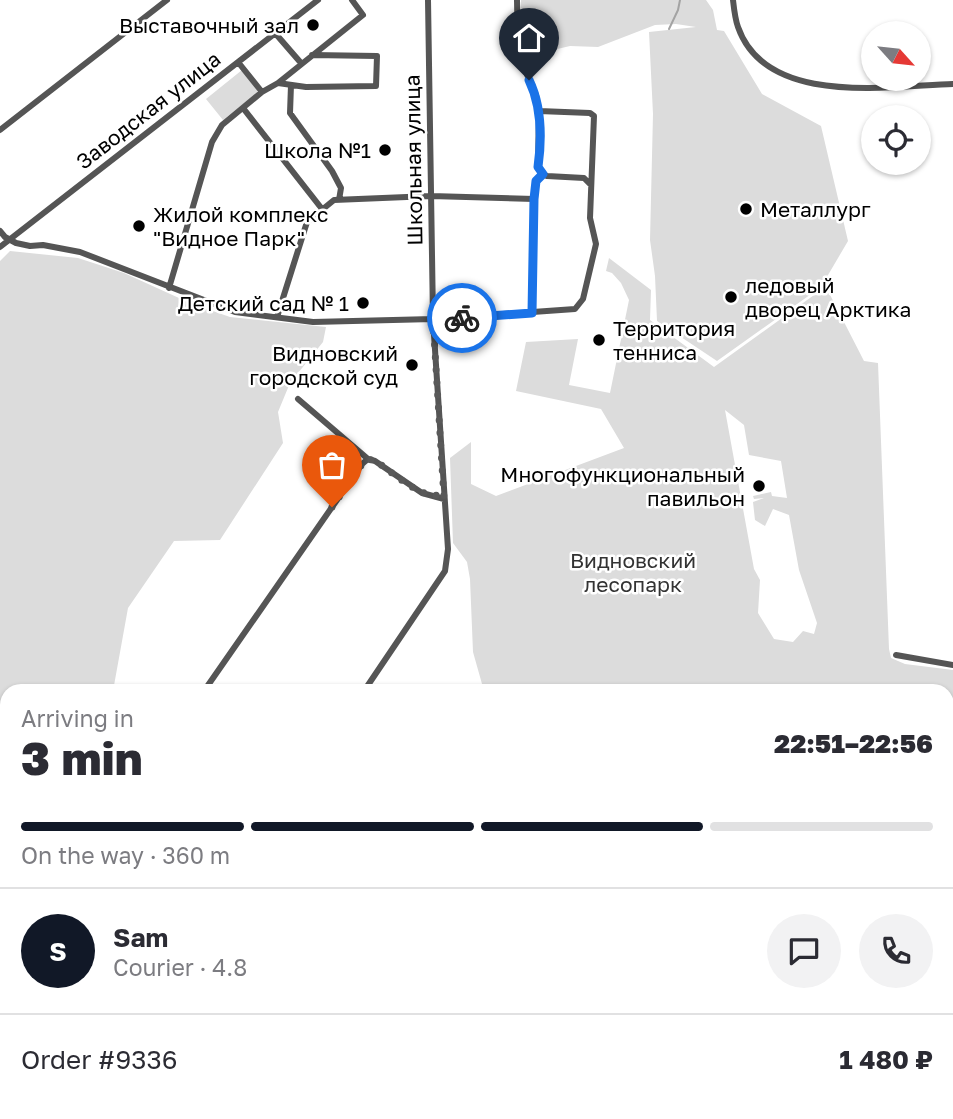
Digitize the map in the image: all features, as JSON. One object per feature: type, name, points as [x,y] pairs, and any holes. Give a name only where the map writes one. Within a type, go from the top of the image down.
[{"type":"street","points":[[0,130],[167,0]]},
{"type":"street","name":"Заводская улица","points":[[0,247],[318,0]]},
{"type":"street","points":[[169,288],[212,142],[222,125],[363,15],[352,0]]},
{"type":"street","name":"Школьная улица","points":[[369,684],[445,571],[448,550],[433,319],[428,0]]},
{"type":"street","points":[[517,0],[518,54],[536,95],[539,111],[538,167],[543,174],[584,178],[592,187]]},
{"type":"street","points":[[733,0],[738,27],[746,42],[771,67],[799,81],[839,88],[953,84]]},
{"type":"street","points":[[275,33],[301,63]]},
{"type":"street","points":[[278,82],[306,87],[376,86],[377,56],[312,55]]},
{"type":"street","points":[[238,62],[262,92]]},
{"type":"street","points":[[291,85],[289,113],[332,171],[341,188],[339,200]]},
{"type":"street","points":[[243,108],[321,209]]},
{"type":"street","points":[[0,231],[9,240],[30,246],[43,245],[80,252],[235,312],[313,322],[433,319],[575,309],[583,299],[596,244],[590,218],[594,116],[590,113],[539,111]]},
{"type":"street","points":[[532,313],[534,199],[536,181],[543,174]]},
{"type":"street","points":[[277,317],[307,222],[334,200],[431,195],[534,199]]},
{"type":"street","points":[[298,399],[368,459],[376,461],[422,493],[432,497],[438,495],[444,499]]},
{"type":"street","points":[[209,684],[271,592],[368,459]]},
{"type":"street","points":[[896,655],[953,665]]},
{"type":"green space","name":"Металлург","points":[[521,0],[706,0],[713,10],[717,30],[724,31],[762,94],[821,126],[848,241],[821,287],[717,361],[657,321],[650,240],[653,114],[649,32],[696,27],[655,25],[598,47],[570,46],[524,57],[521,50]]},
{"type":"green space","points":[[242,70],[258,92],[223,120],[206,99]]},
{"type":"green space","points":[[10,251],[78,258],[124,273],[190,303],[230,317],[326,327],[323,342],[290,383],[278,412],[283,443],[220,540],[174,541],[128,608],[114,684],[0,684],[0,261]]},
{"type":"green space","name":"Видновский лесопарк","points":[[609,258],[651,290],[650,320],[714,367],[825,285],[864,361],[878,363],[891,658],[905,664],[953,670],[953,684],[482,684],[473,652],[467,562],[453,543],[450,458],[471,442],[471,484],[496,496],[624,448],[601,409],[516,391],[526,342],[578,339],[569,385],[610,393],[629,300],[621,283],[612,273],[606,271]],"holes":[[[725,410],[744,425],[749,455],[781,461],[787,498],[772,496],[771,492],[753,496],[754,499],[764,498],[753,502],[755,520],[765,526],[773,509],[789,515],[799,570],[817,623],[814,634],[803,631],[793,642],[774,639],[758,613],[760,580],[754,569]]]},
{"type":"waterway","points":[[669,29],[680,0]]},
{"type":"way so far","points":[[332,507],[368,459],[376,461],[422,493],[432,497],[438,495],[444,499],[433,319],[462,318]]},
{"type":"place","name":"Выставочный зал","points":[[313,25]]},
{"type":"place","name":"Школа №1","points":[[385,150]]},
{"type":"place","name":"Металлург","points":[[746,209]]},
{"type":"place","name":"Жилой комплекс \"Видное Парк\"","points":[[139,226]]},
{"type":"place","name":"ледовый дворец Арктика","points":[[731,297]]},
{"type":"place","name":"Детский сад № 1","points":[[363,303]]},
{"type":"place","name":"Территория тенниса","points":[[599,340]]},
{"type":"place","name":"Видновский городской суд","points":[[412,365]]},
{"type":"place","name":"Многофункциональный павильон","points":[[759,486]]},
{"type":"route","points":[[462,318],[532,313],[534,199],[536,181],[543,174],[538,167],[539,111],[529,80]]}]
